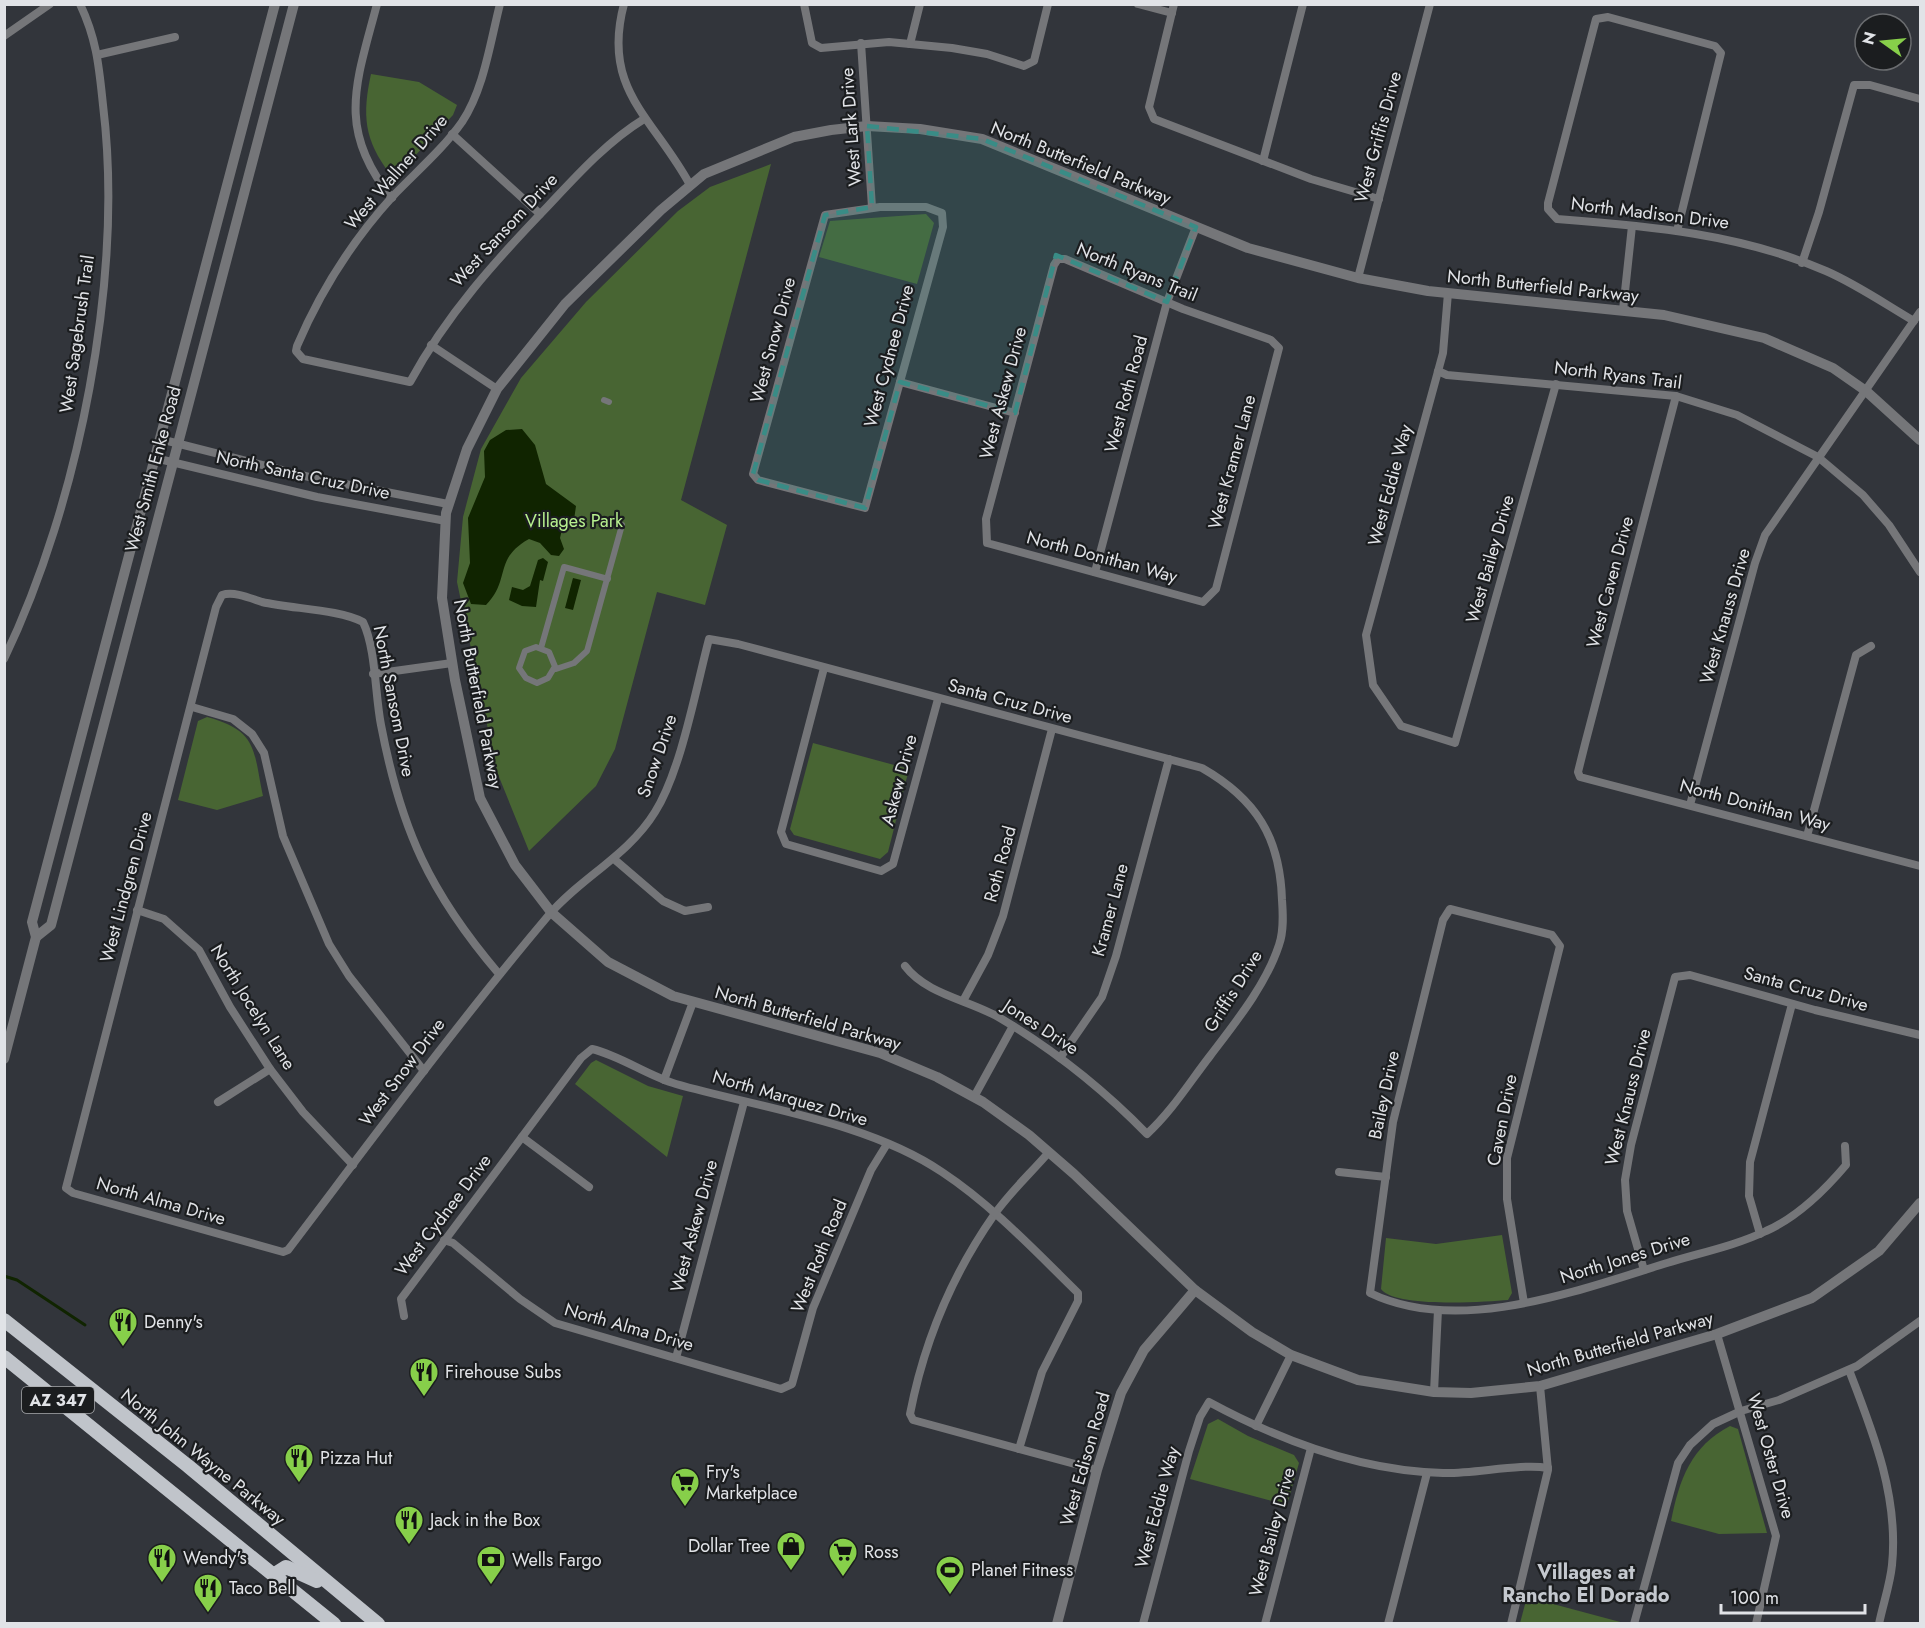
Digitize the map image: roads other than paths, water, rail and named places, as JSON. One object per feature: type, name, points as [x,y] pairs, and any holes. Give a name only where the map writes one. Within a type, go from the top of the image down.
[{"type":"highway","name":"North John Wayne Parkway","points":[[4,1320],[135,1423],[378,1623]]},
{"type":"highway","name":"AZ 347","points":[[4,1357],[334,1623]]},
{"type":"highway","points":[[275,1574],[282,1567],[289,1567],[340,1593]]},
{"type":"street","points":[[4,36],[50,4]]},
{"type":"street","name":"West Sagebrush Trail","points":[[4,659],[36,587],[66,492],[84,416],[98,330],[107,234],[108,143],[95,39],[80,4]]},
{"type":"street","name":"West Smith Enke Road","points":[[4,1059],[36,937],[32,922],[275,4]]},
{"type":"street","name":"West Smith Enke Road","points":[[36,937],[51,925],[171,462],[294,4]]},
{"type":"street","points":[[377,4],[357,76],[354,104],[365,157],[392,198]]},
{"type":"street","name":"West Wallner Drive","points":[[410,382],[303,359],[296,351],[314,306],[349,252],[392,198],[462,122],[473,101],[500,4]]},
{"type":"street","points":[[624,4],[618,27],[621,76],[645,119],[690,185]]},
{"type":"street","points":[[804,4],[812,43],[820,48],[861,43],[910,44],[987,54],[1024,66],[1034,61],[1048,4]]},
{"type":"street","points":[[910,44],[920,4]]},
{"type":"street","points":[[1138,4],[1173,9],[1149,107],[1154,119],[1311,179],[1379,199]]},
{"type":"street","points":[[1263,161],[1303,4]]},
{"type":"street","name":"West Griffis Drive","points":[[1358,278],[1430,4]]},
{"type":"street","name":"North Madison Drive","points":[[1677,231],[1720,68],[1721,53],[1715,46],[1608,16],[1596,19],[1548,209],[1557,219],[1677,231],[1735,240],[1827,271],[1914,321]]},
{"type":"street","points":[[97,55],[175,37]]},
{"type":"street","name":"West Lark Drive","points":[[861,43],[872,207]]},
{"type":"street","points":[[1802,263],[1819,212],[1854,85],[1870,85],[1920,99]]},
{"type":"street","name":"West Sansom Drive","points":[[410,382],[431,345],[460,303],[540,214],[613,142],[645,119]]},
{"type":"street","name":"North Butterfield Parkway","points":[[1920,440],[1866,391],[1833,368],[1764,338],[1664,315],[1448,293],[1358,278],[1291,262],[1196,227],[982,139],[920,129],[867,126],[794,137],[704,174],[661,210],[565,304],[497,389],[467,449],[448,504],[442,598],[452,663],[480,798],[515,865],[551,912],[608,962],[673,996],[880,1053],[937,1077],[974,1097],[1029,1135],[1049,1152],[1195,1290],[1238,1323],[1291,1355],[1358,1380],[1434,1392],[1471,1393],[1540,1386],[1717,1334],[1812,1298],[1879,1251],[1920,1203]]},
{"type":"street","points":[[452,134],[540,214]]},
{"type":"street","name":"West Cydnee Drive","points":[[865,508],[943,227],[942,213],[926,207],[872,207]]},
{"type":"street","name":"West Snow Drive","points":[[865,508],[758,480],[753,474],[825,215],[872,207]]},
{"type":"street","points":[[1623,310],[1632,226]]},
{"type":"street","name":"West Roth Road","points":[[1095,572],[1167,302],[1196,227]]},
{"type":"street","name":"North Ryans Trail","points":[[1058,259],[1065,259],[1167,302],[1271,340]]},
{"type":"street","name":"West Askew Drive","points":[[985,538],[986,519],[1054,265],[1058,259]]},
{"type":"street","name":"West Eddie Way","points":[[1448,293],[1443,353],[1366,635],[1373,685],[1401,726],[1455,743]]},
{"type":"street","name":"West Knauss Drive","points":[[1690,806],[1755,563],[1766,535],[1920,312]]},
{"type":"street","name":"West Kramer Lane","points":[[1212,595],[1279,348],[1271,340]]},
{"type":"street","points":[[431,345],[497,389]]},
{"type":"street","name":"North Ryans Trail","points":[[1438,371],[1447,375],[1676,396],[1737,415],[1784,437],[1818,458]]},
{"type":"street","points":[[900,382],[1015,413]]},
{"type":"street","name":"West Bailey Drive","points":[[1455,743],[1556,384]]},
{"type":"street","name":"West Caven Drive","points":[[1580,777],[1578,772],[1585,744],[1676,396]]},
{"type":"street","name":"North Santa Cruz Drive","points":[[160,439],[309,477],[448,504]]},
{"type":"street","name":"North Santa Cruz Drive","points":[[155,458],[317,497],[446,521]]},
{"type":"street","points":[[1818,458],[1863,495],[1889,525],[1920,572]]},
{"type":"street","points":[[554,668],[574,663],[587,651],[622,525]]},
{"type":"street","name":"North Donithan Way","points":[[985,538],[987,543],[1203,602],[1212,595]]},
{"type":"street","points":[[541,648],[564,567],[608,579]]},
{"type":"street","name":"North Sansom Drive","points":[[222,596],[229,593],[266,603],[356,618],[363,622],[366,628],[388,763],[408,833],[428,875],[462,931],[499,974]]},
{"type":"street","name":"West Lindgren Drive","points":[[66,1188],[216,607],[222,596]]},
{"type":"street","name":"Santa Cruz Drive","points":[[709,639],[738,644],[1202,768],[1222,779],[1238,792],[1259,816],[1273,842]]},
{"type":"street","name":"Snow Drive","points":[[551,912],[630,845],[656,812],[672,774],[709,639]]},
{"type":"street","points":[[1807,836],[1856,655],[1871,646]]},
{"type":"street","points":[[541,648],[552,657],[554,668],[548,678],[537,682],[531,681],[522,674],[519,668],[525,651],[541,648]]},
{"type":"street","points":[[373,674],[452,663]]},
{"type":"street","name":"Askew Drive","points":[[824,668],[782,824],[783,839],[792,846],[881,871],[888,868],[895,859],[938,699]]},
{"type":"street","points":[[192,707],[233,719],[252,734],[264,753],[283,836],[329,944],[349,976],[423,1071]]},
{"type":"street","name":"Roth Road","points":[[963,1000],[988,955],[1003,916],[1052,729]]},
{"type":"street","name":"Kramer Lane","points":[[1060,1058],[1102,997],[1116,956],[1169,759]]},
{"type":"street","name":"North Donithan Way","points":[[1580,777],[1920,866]]},
{"type":"street","name":"Griffis Drive","points":[[1147,1134],[1168,1115],[1231,1028],[1271,966],[1280,943],[1283,920],[1281,872],[1273,842]]},
{"type":"street","points":[[614,859],[663,901],[685,911],[708,908]]},
{"type":"street","name":"Bailey Drive","points":[[1370,1293],[1398,1097],[1443,920],[1450,909],[1552,935],[1560,946]]},
{"type":"street","name":"North Jocelyn Lane","points":[[137,910],[164,919],[199,950],[230,1007],[270,1069],[303,1112],[353,1165]]},
{"type":"street","name":"West Snow Drive","points":[[283,1252],[288,1250],[423,1071],[551,912]]},
{"type":"street","name":"Caven Drive","points":[[1524,1303],[1507,1200],[1507,1158],[1560,946]]},
{"type":"street","name":"Jones Drive","points":[[905,966],[916,980],[963,1000],[1013,1026],[1060,1058],[1113,1099],[1147,1134]]},
{"type":"street","name":"West Knauss Drive","points":[[1644,1270],[1627,1211],[1625,1180],[1631,1144],[1675,976],[1683,974]]},
{"type":"street","name":"Santa Cruz Drive","points":[[1683,974],[1792,1004],[1920,1035]]},
{"type":"street","points":[[664,1080],[693,1002]]},
{"type":"street","points":[[1760,1234],[1749,1196],[1750,1162],[1792,1004]]},
{"type":"street","points":[[974,1097],[1013,1026]]},
{"type":"street","name":"West Cydnee Drive","points":[[404,1316],[401,1299],[581,1058],[592,1048]]},
{"type":"street","name":"North Marquez Drive","points":[[592,1048],[664,1080],[854,1131],[887,1144],[942,1172],[995,1214],[1078,1293],[1078,1301],[1042,1372],[1019,1449]]},
{"type":"street","points":[[218,1102],[270,1069]]},
{"type":"street","name":"West Askew Drive","points":[[676,1358],[744,1102]]},
{"type":"street","points":[[522,1137],[589,1187]]},
{"type":"street","name":"West Roth Road","points":[[792,1384],[813,1308],[872,1170],[887,1144]]},
{"type":"street","name":"North Jones Drive","points":[[1370,1293],[1383,1299],[1437,1310],[1479,1309],[1524,1303],[1584,1289],[1760,1234],[1821,1194],[1846,1164],[1845,1146]]},
{"type":"street","points":[[1049,1152],[995,1214],[956,1278],[937,1318],[916,1382],[910,1414],[913,1420],[947,1431],[1097,1470]]},
{"type":"street","points":[[1339,1173],[1386,1177]]},
{"type":"street","name":"North Alma Drive","points":[[66,1188],[73,1193],[283,1252]]},
{"type":"street","name":"North Alma Drive","points":[[444,1240],[453,1243],[555,1323],[782,1389],[792,1384]]},
{"type":"street","name":"West Edison Road","points":[[1057,1623],[1114,1410],[1129,1375],[1165,1322],[1195,1290]]},
{"type":"street","points":[[1434,1392],[1437,1310]]},
{"type":"street","points":[[1634,1623],[1678,1463],[1690,1445],[1713,1424],[1742,1411],[1779,1400],[1849,1370],[1893,1342],[1920,1321]]},
{"type":"street","name":"West Oster Drive","points":[[1717,1334],[1742,1411],[1776,1536],[1756,1623]]},
{"type":"street","points":[[1291,1355],[1256,1426],[1311,1448],[1381,1466],[1427,1473],[1548,1468]]},
{"type":"street","points":[[1849,1370],[1891,1497],[1894,1527],[1892,1567],[1879,1623]]},
{"type":"street","points":[[1512,1623],[1548,1468],[1540,1386]]},
{"type":"street","name":"West Eddie Way","points":[[1143,1623],[1200,1417],[1209,1402],[1256,1426]]},
{"type":"street","name":"West Bailey Drive","points":[[1265,1623],[1311,1448]]},
{"type":"street","points":[[1388,1623],[1427,1473]]},
{"type":"waterway","points":[[4,1276],[17,1280],[85,1325]]},
{"type":"place","name":"Denny's","points":[[123,1348]]},
{"type":"place","name":"Firehouse Subs","points":[[424,1398]]},
{"type":"place","name":"Pizza Hut","points":[[299,1484]]},
{"type":"place","name":"Fry's Marketplace","points":[[685,1508]]},
{"type":"place","name":"Jack in the Box","points":[[409,1546]]},
{"type":"place","name":"Dollar Tree","points":[[791,1572]]},
{"type":"place","name":"Ross","points":[[843,1578]]},
{"type":"place","name":"Wendy's","points":[[162,1584]]},
{"type":"place","name":"Wells Fargo","points":[[491,1586]]},
{"type":"place","name":"Planet Fitness","points":[[950,1596]]},
{"type":"place","name":"Taco Bell","points":[[208,1614]]},
{"type":"district","name":"Villages at Rancho El Dorado","points":[[1586,1584]]},
{"type":"park label","name":"Villages Park","points":[[574,521]]}]
